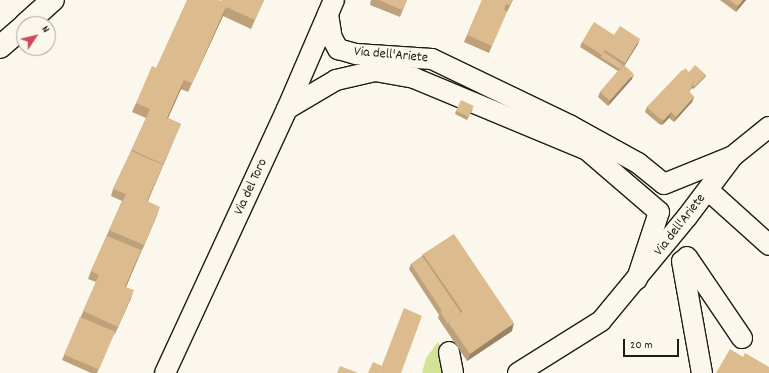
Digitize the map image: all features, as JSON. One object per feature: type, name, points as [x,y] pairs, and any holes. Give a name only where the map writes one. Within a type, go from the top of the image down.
[{"type":"main road","points":[[35,16],[52,0]]},
{"type":"main road","points":[[1,47],[16,33]]},
{"type":"street","name":"Via del Toro","points":[[165,373],[287,109],[331,7]]},
{"type":"street","name":"Via dell'Ariete","points":[[331,7],[332,38],[338,49],[356,54],[432,58],[578,130],[638,163],[664,184],[733,156]]},
{"type":"street","name":"Via dell'Ariete","points":[[287,109],[336,80],[375,71],[414,78],[587,150],[659,212],[637,279]]},
{"type":"street","points":[[733,156],[769,127]]},
{"type":"street","name":"Via dell'Ariete","points":[[637,279],[687,217],[733,156]]},
{"type":"street","points":[[679,181],[692,189],[696,204],[687,217],[672,220],[659,212],[656,197],[664,184],[679,181]]},
{"type":"street","points":[[708,190],[769,245]]},
{"type":"street","points":[[702,373],[684,259],[742,338]]},
{"type":"street","points":[[518,373],[601,321],[637,279]]},
{"type":"street","points":[[449,352],[453,373]]},
{"type":"green space","points":[[438,342],[444,353],[447,373],[422,373],[426,358]]},
{"type":"building","points":[[187,0],[264,0],[255,20],[226,7],[192,83],[184,80],[167,118],[181,124],[163,164],[132,150],[150,109],[136,103],[152,66],[156,68]]},
{"type":"building","points":[[379,0],[407,0],[402,10]]},
{"type":"building","points":[[482,0],[512,0],[510,5],[506,4],[504,10],[507,12],[492,46],[467,35]]},
{"type":"building","points":[[729,0],[743,0],[738,6]]},
{"type":"building","points":[[594,22],[614,35],[620,26],[640,39],[625,63],[605,50],[602,55],[582,42]]},
{"type":"building","points":[[604,52],[623,65],[620,69],[601,57]]},
{"type":"building","points":[[624,65],[634,74],[610,100],[600,92]]},
{"type":"building","points":[[695,65],[706,75],[694,87],[694,81],[683,71],[685,68],[689,72]]},
{"type":"building","points":[[682,70],[694,81],[689,91],[694,97],[676,117],[671,112],[664,120],[660,119],[647,107]]},
{"type":"building","points":[[461,100],[474,106],[469,117],[456,111]]},
{"type":"building","points":[[131,151],[163,165],[147,201],[160,207],[144,245],[109,230],[126,194],[113,189]]},
{"type":"building","points":[[454,234],[514,323],[470,354],[448,322],[463,312],[423,254]]},
{"type":"building","points":[[107,236],[141,250],[125,287],[134,290],[118,327],[83,311],[99,275],[91,271]]},
{"type":"building","points":[[422,256],[461,313],[448,322],[448,324],[440,312],[442,311],[411,264]]},
{"type":"building","points":[[404,308],[422,316],[401,373],[379,373]]},
{"type":"building","points":[[80,317],[115,332],[99,370],[64,355]]},
{"type":"building","points":[[730,349],[743,357],[745,353],[769,367],[769,373],[716,373]]},
{"type":"building","points":[[373,362],[382,366],[379,373],[368,373]]},
{"type":"building","points":[[340,366],[358,373],[337,373]]}]
